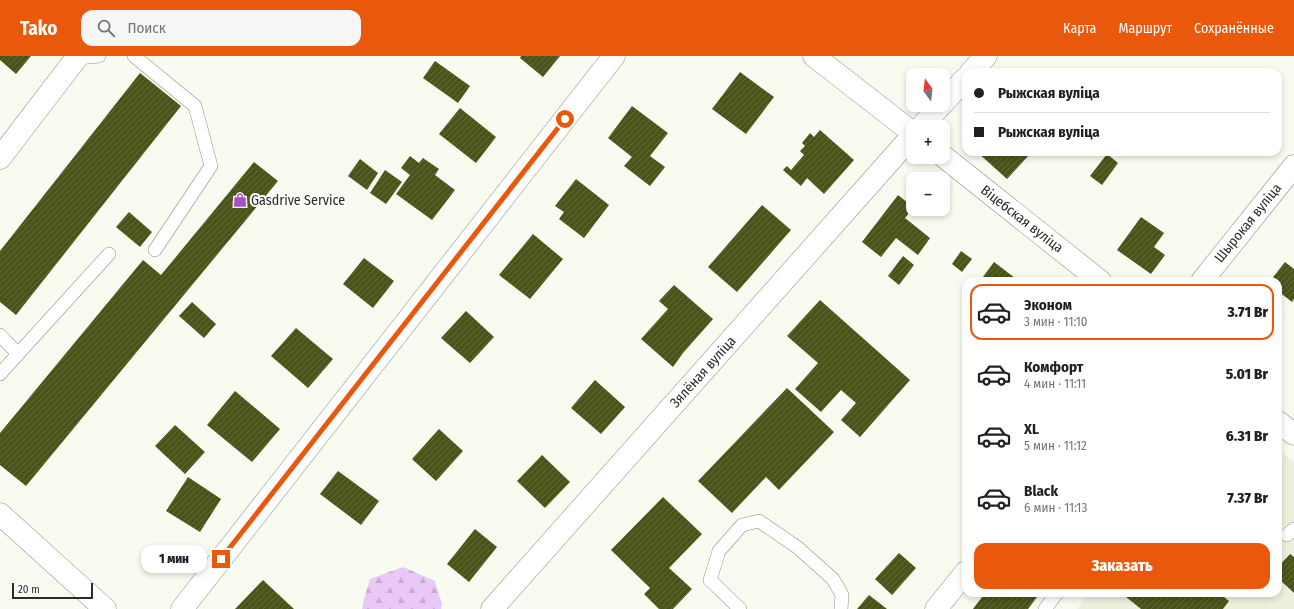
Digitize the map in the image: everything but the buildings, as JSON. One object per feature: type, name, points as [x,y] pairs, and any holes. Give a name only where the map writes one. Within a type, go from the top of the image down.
[{"type":"street","points":[[182,609],[614,56]]},
{"type":"street","points":[[814,56],[906,128]]},
{"type":"street","points":[[976,68],[986,56]]},
{"type":"street","points":[[0,158],[78,57]]},
{"type":"street","points":[[950,95],[962,82]]},
{"type":"street","points":[[927,120],[935,112]]},
{"type":"street","name":"Зялёная вуліца","points":[[492,609],[906,142]]},
{"type":"street","name":"Віцебская вуліца","points":[[950,162],[1095,277]]},
{"type":"street","name":"Шырокая вуліца","points":[[1205,277],[1294,166]]},
{"type":"street","points":[[1282,425],[1294,434]]},
{"type":"street","points":[[0,514],[105,609]]},
{"type":"street","points":[[936,609],[962,577]]},
{"type":"lane","points":[[78,57],[99,56]]},
{"type":"lane","points":[[134,56],[195,106],[212,166],[155,250]]},
{"type":"lane","points":[[0,374],[109,254]]},
{"type":"lane","points":[[0,335],[18,354]]},
{"type":"lane","points":[[740,609],[710,580],[719,551],[742,525],[759,521],[797,547],[834,579],[842,596],[841,609]]},
{"type":"lane","points":[[1045,609],[1054,597]]},
{"type":"shaded area","points":[[1282,453],[1294,462],[1294,609],[1077,609],[1086,597],[1282,597]]},
{"type":"green space","points":[[403,567],[435,581],[442,604],[441,609],[362,609],[370,579]]},
{"type":"place","name":"Gasdrive Service","points":[[240,200]]},
{"type":"route","points":[[221,559],[565,119]]}]
